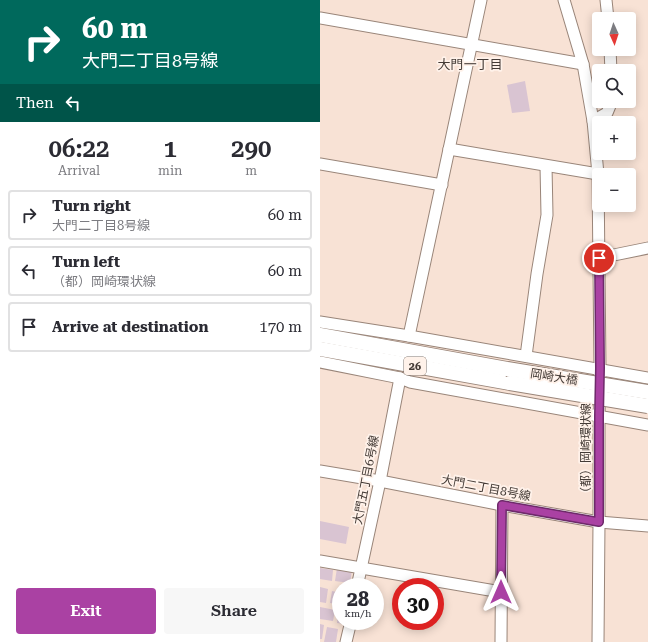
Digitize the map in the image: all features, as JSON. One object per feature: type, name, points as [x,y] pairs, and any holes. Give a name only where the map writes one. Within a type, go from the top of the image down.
[{"type":"main road","name":"26","points":[[320,334],[509,376]]},
{"type":"main road","name":"26","points":[[320,349],[509,376]]},
{"type":"main road","name":"岡崎大橋","points":[[509,376],[648,392]]},
{"type":"main road","name":"岡崎大橋","points":[[509,376],[648,406]]},
{"type":"street","points":[[409,336],[481,0]]},
{"type":"street","name":"（都）岡崎環状線","points":[[564,0],[583,64],[592,121]]},
{"type":"street","points":[[606,0],[607,12]]},
{"type":"street","points":[[320,18],[583,64]]},
{"type":"street","points":[[601,116],[607,113],[609,108]]},
{"type":"street","points":[[449,149],[592,173]]},
{"type":"street","points":[[320,164],[442,185]]},
{"type":"street","points":[[526,356],[547,215],[546,166]]},
{"type":"street","name":"（都）岡崎環状線","points":[[598,212],[600,368],[598,642]]},
{"type":"street","points":[[599,258],[648,248]]},
{"type":"street","points":[[320,322],[600,368],[648,378]]},
{"type":"street","points":[[320,362],[400,378],[410,382],[648,425]]},
{"type":"street","name":"大門五丁目6号線","points":[[359,578],[400,378]]},
{"type":"street","name":"大門二丁目8号線","points":[[320,470],[599,522],[648,526]]},
{"type":"street","points":[[501,642],[502,505]]},
{"type":"street","points":[[320,561],[501,592]]},
{"type":"street","points":[[346,642],[349,630]]},
{"type":"building","points":[[525,81],[530,111],[512,113],[507,85]]},
{"type":"building","points":[[320,521],[349,527],[346,544],[320,539]]},
{"type":"building","points":[[320,568],[333,570],[332,581],[320,579]]},
{"type":"building","points":[[337,568],[352,570],[351,578],[335,578]]},
{"type":"building","points":[[320,587],[328,589],[326,603],[320,602]]},
{"type":"building","points":[[332,591],[332,603],[330,603]]},
{"type":"building","points":[[320,607],[332,609],[332,621],[320,619]]},
{"type":"building","points":[[320,624],[324,625],[322,639],[320,639]]},
{"type":"building","points":[[327,627],[332,628],[332,630],[338,630],[336,642],[324,642]]},
{"type":"district","name":"大門一丁目","points":[[470,64]]},
{"type":"route","points":[[501,592],[502,505],[599,522],[599,258]]}]
